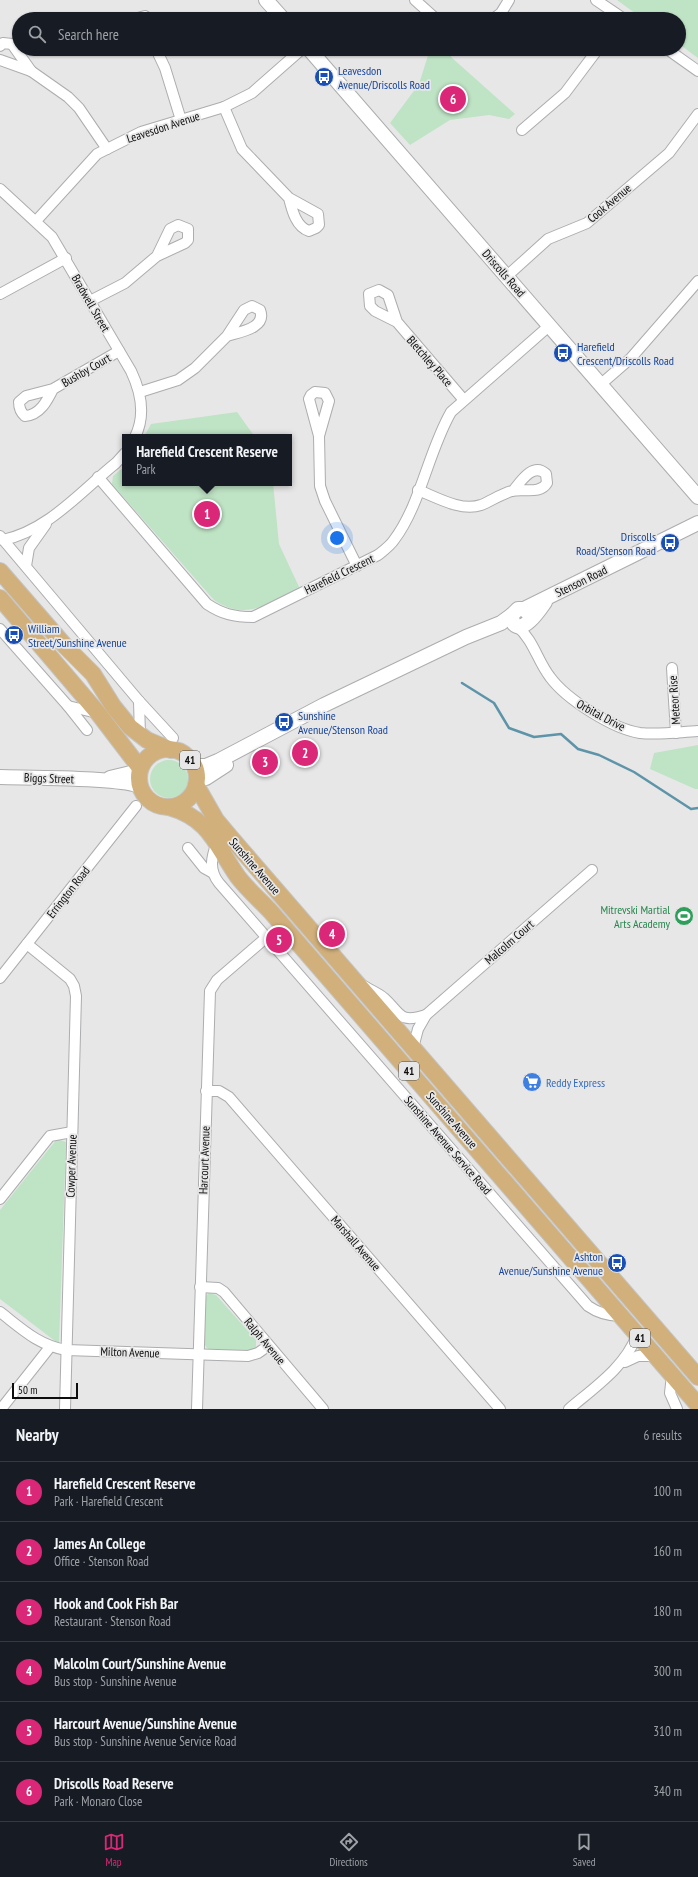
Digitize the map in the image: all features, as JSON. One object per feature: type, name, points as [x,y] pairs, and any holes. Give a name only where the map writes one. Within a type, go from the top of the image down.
[{"type":"main road","name":"41","points":[[0,570],[66,647],[93,674],[113,706],[130,727],[152,742],[172,744],[187,757],[196,777],[193,792],[183,803],[169,808],[158,806],[149,801],[140,787]]},
{"type":"main road","points":[[0,598],[98,713],[140,770],[140,787]]},
{"type":"main road","name":"41","points":[[140,770],[147,758],[172,744]]},
{"type":"main road","name":"Sunshine Avenue","points":[[196,777],[223,828],[698,1377]]},
{"type":"main road","name":"Sunshine Avenue","points":[[169,808],[194,818],[217,842],[242,882],[272,913],[698,1405]]},
{"type":"main road","points":[[387,1046],[413,1048]]},
{"type":"main road","points":[[496,1144],[492,1150],[494,1159],[516,1184],[540,1223]]},
{"type":"main road","points":[[653,1326],[698,1388]]},
{"type":"street","points":[[266,0],[277,12]]},
{"type":"street","points":[[415,0],[428,12]]},
{"type":"street","points":[[502,12],[509,0]]},
{"type":"street","points":[[596,0],[613,12]]},
{"type":"street","points":[[0,46],[6,43],[12,46]]},
{"type":"street","points":[[21,56],[31,71]]},
{"type":"street","points":[[158,56],[165,68],[181,120]]},
{"type":"street","name":"Leavesdon Avenue","points":[[36,221],[97,154],[141,132],[224,108],[252,93],[294,56]]},
{"type":"street","name":"Driscolls Road","points":[[316,56],[698,497]]},
{"type":"street","points":[[522,130],[565,93],[593,56]]},
{"type":"street","points":[[677,56],[698,71]]},
{"type":"street","points":[[0,60],[31,71],[68,97],[79,108],[107,149]]},
{"type":"street","points":[[224,108],[242,149],[289,198]]},
{"type":"street","name":"Cook Avenue","points":[[507,276],[548,239],[586,223],[669,153],[698,114]]},
{"type":"street","name":"Bradwell Street","points":[[0,190],[52,237],[66,258],[131,371],[140,392],[141,414],[136,434]]},
{"type":"street","points":[[90,301],[125,284],[157,256]]},
{"type":"street","points":[[0,294],[66,258]]},
{"type":"street","points":[[600,385],[631,358],[698,281]]},
{"type":"street","name":"Bletchley Place","points":[[397,322],[464,399]]},
{"type":"street","name":"Harefield Crescent","points":[[98,478],[207,604],[221,613],[236,617],[253,617],[378,555],[394,541],[413,505],[440,430],[451,412],[549,326]]},
{"type":"street","points":[[140,392],[178,380],[195,368],[227,336]]},
{"type":"street","name":"Bushby Court","points":[[54,389],[119,352]]},
{"type":"street","points":[[319,436],[320,486],[325,500],[357,566]]},
{"type":"street","points":[[2,538],[21,535],[49,520],[122,456]]},
{"type":"street","points":[[418,490],[452,504],[465,506],[479,506],[513,491]]},
{"type":"street","points":[[26,566],[29,548],[49,520]]},
{"type":"street","name":"Stenson Road","points":[[196,777],[206,766],[306,714],[486,629],[521,619],[550,597],[698,523]]},
{"type":"street","points":[[2,538],[139,701],[172,744]]},
{"type":"street","name":"Orbital Drive","points":[[521,619],[549,676],[576,703],[628,730],[639,733],[698,731]]},
{"type":"street","points":[[0,629],[68,706],[87,730]]},
{"type":"street","name":"Meteor Rise","points":[[672,668],[676,732]]},
{"type":"street","points":[[139,701],[140,735]]},
{"type":"street","points":[[68,706],[98,713]]},
{"type":"street","name":"Biggs Street","points":[[98,780],[140,770]]},
{"type":"street","name":"Biggs Street","points":[[0,777],[98,780],[133,784],[140,787]]},
{"type":"street","name":"Errington Road","points":[[0,978],[136,806]]},
{"type":"street","points":[[213,874],[212,860],[217,842]]},
{"type":"street","name":"Sunshine Avenue Service Road","points":[[188,848],[204,868],[213,874],[219,883],[588,1306],[596,1312],[607,1315],[621,1316]]},
{"type":"street","name":"Malcolm Court","points":[[413,1048],[418,1029],[426,1015],[592,870]]},
{"type":"street","name":"Harcourt Avenue","points":[[197,1409],[210,991],[217,980],[267,937]]},
{"type":"street","name":"Cowper Avenue","points":[[27,944],[70,979],[74,986],[76,996],[64,1409]]},
{"type":"street","points":[[355,981],[384,998],[402,1017],[412,1019],[426,1015]]},
{"type":"street","name":"Marshall Avenue","points":[[206,1091],[219,1091],[229,1097],[500,1409]]},
{"type":"street","points":[[0,1199],[50,1136],[72,1132]]},
{"type":"street","name":"Ralph Avenue","points":[[200,1287],[218,1288],[224,1292],[268,1346],[323,1409]]},
{"type":"street","name":"Milton Avenue","points":[[0,1312],[33,1338],[50,1347],[66,1350],[248,1356],[258,1354],[268,1346]]},
{"type":"street","points":[[569,1409],[621,1364],[630,1352],[637,1335]]},
{"type":"street","points":[[1,1409],[50,1347]]},
{"type":"street","points":[[621,1364],[634,1357],[655,1356]]},
{"type":"street","points":[[672,1375],[670,1393],[677,1409]]},
{"type":"green space","points":[[617,0],[698,0],[698,58],[686,49],[686,12],[633,12]]},
{"type":"green space","points":[[428,56],[451,56],[515,114],[509,119],[489,115],[450,120],[410,145],[390,123],[419,84]]},
{"type":"green space","points":[[237,412],[253,434],[146,434],[151,424]]},
{"type":"green space","points":[[122,468],[122,486],[273,486],[279,544],[300,589],[268,604],[247,610],[237,610],[214,600],[112,484],[113,476]]},
{"type":"green space","points":[[698,745],[698,789],[650,769],[654,753]]},
{"type":"green space","points":[[165,760],[173,760],[183,765],[187,772],[187,786],[183,793],[173,798],[165,798],[155,793],[153,790],[150,783],[150,775],[155,765],[158,763]]},
{"type":"green space","points":[[57,1139],[66,1142],[59,1344],[0,1299],[0,1210]]},
{"type":"green space","points":[[209,1293],[216,1295],[256,1340],[256,1349],[249,1351],[210,1350],[206,1347],[203,1341],[205,1297]]},
{"type":"waterway","points":[[462,683],[494,703],[509,728],[534,737],[561,734],[578,749],[599,755],[634,772],[691,809],[698,808]]},
{"type":"place","name":"Leavesdon Avenue/Driscolls Road","points":[[324,77]]},
{"type":"place","name":"Driscolls Road Reserve","points":[[453,99]]},
{"type":"place","name":"Harefield Crescent/Driscolls Road","points":[[563,353]]},
{"type":"place","name":"Harefield Crescent Reserve","points":[[207,514]]},
{"type":"place","name":"Driscolls Road/Stenson Road","points":[[670,543]]},
{"type":"place","name":"William Street/Sunshine Avenue","points":[[14,635]]},
{"type":"place","name":"Sunshine Avenue/Stenson Road","points":[[284,722]]},
{"type":"place","name":"James An College","points":[[305,753]]},
{"type":"place","name":"Hook and Cook Fish Bar","points":[[265,762]]},
{"type":"place","name":"Mitrevski Martial Arts Academy","points":[[684,916]]},
{"type":"place","name":"Malcolm Court/Sunshine Avenue","points":[[332,934]]},
{"type":"place","name":"Harcourt Avenue/Sunshine Avenue","points":[[279,940]]},
{"type":"place","name":"Reddy Express","points":[[532,1082]]},
{"type":"place","name":"Ashton Avenue/Sunshine Avenue","points":[[617,1263]]}]
